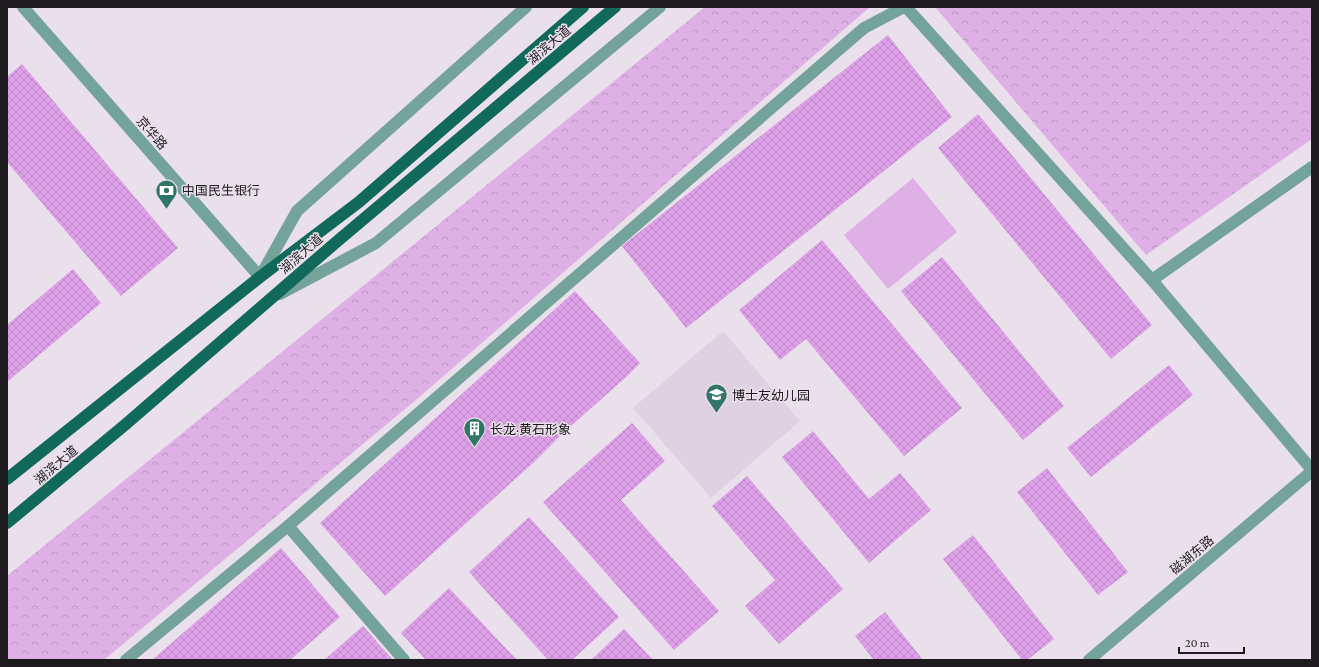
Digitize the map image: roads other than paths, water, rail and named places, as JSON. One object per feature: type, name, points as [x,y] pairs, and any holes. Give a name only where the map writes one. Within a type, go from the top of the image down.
[{"type":"main road","name":"湖滨大道","points":[[7,479],[260,278],[359,202],[583,7]]},
{"type":"main road","name":"湖滨大道","points":[[7,523],[126,424],[340,239],[615,7]]},
{"type":"street","name":"京华路","points":[[22,7],[260,278]]},
{"type":"street","points":[[260,278],[297,211],[526,7]]},
{"type":"street","points":[[272,298],[376,243],[660,7]]},
{"type":"street","points":[[126,660],[288,526],[864,28],[905,7],[1152,280],[1312,471]]},
{"type":"street","points":[[1152,280],[1312,167]]},
{"type":"street","name":"磁湖东路","points":[[1089,660],[1312,471]]},
{"type":"street","points":[[288,526],[404,660]]},
{"type":"place","name":"中国民生银行","points":[[167,210]]},
{"type":"place","name":"博士友幼儿园","points":[[717,414]]},
{"type":"place","name":"长龙·黄石形象","points":[[474,448]]}]
